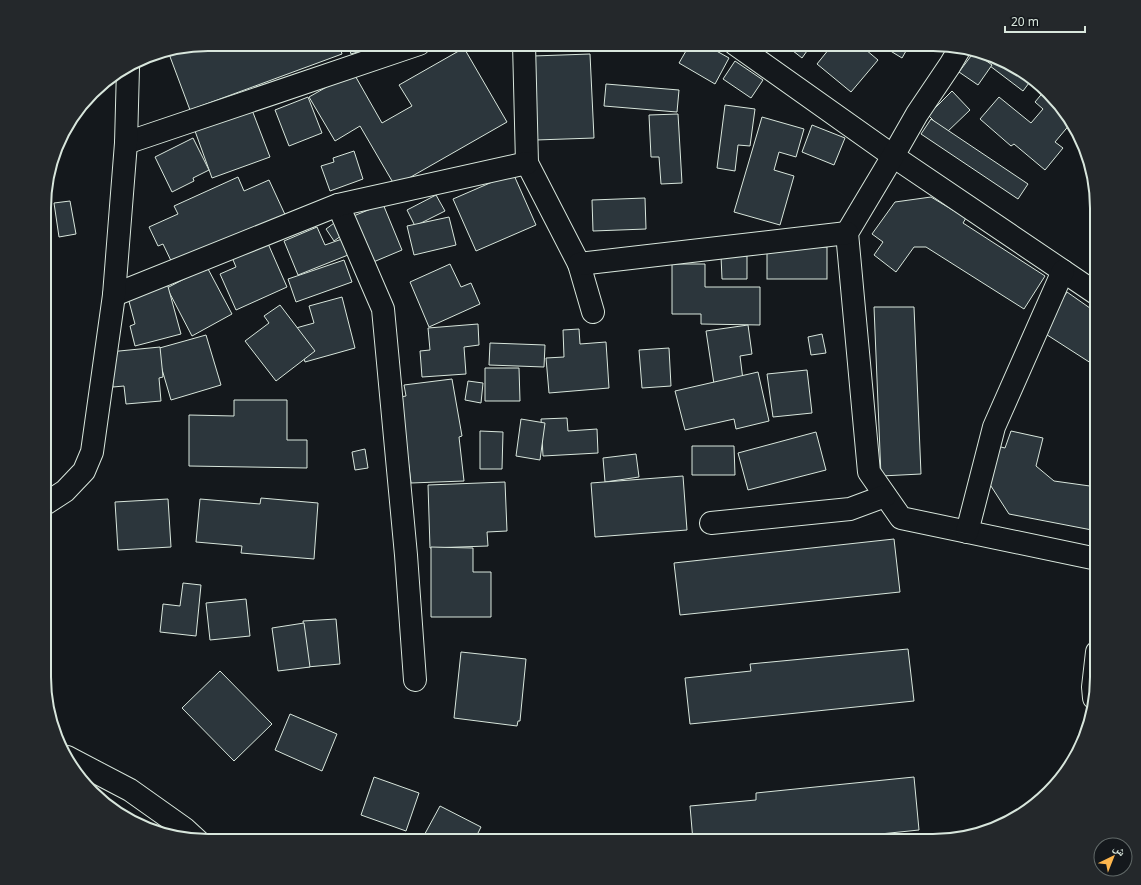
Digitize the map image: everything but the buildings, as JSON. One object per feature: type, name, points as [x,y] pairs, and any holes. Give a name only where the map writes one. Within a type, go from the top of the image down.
[{"type":"street","points":[[126,143],[398,51]]},
{"type":"street","points":[[524,51],[527,163],[579,264],[593,312]]},
{"type":"street","points":[[745,51],[894,156],[1090,289]]},
{"type":"street","points":[[957,53],[917,114],[894,156],[847,233],[869,472],[901,518],[1090,558]]},
{"type":"street","points":[[51,500],[65,491],[84,471],[92,452],[114,295],[126,143],[128,73]]},
{"type":"street","points":[[114,295],[338,205],[527,163]]},
{"type":"street","points":[[338,205],[383,309],[405,547],[414,680]]},
{"type":"street","points":[[579,264],[847,233]]},
{"type":"street","points":[[967,532],[994,427],[1063,271]]},
{"type":"street","points":[[711,523],[850,509],[885,496]]},
{"type":"street","points":[[76,763],[130,790],[190,833]]}]
